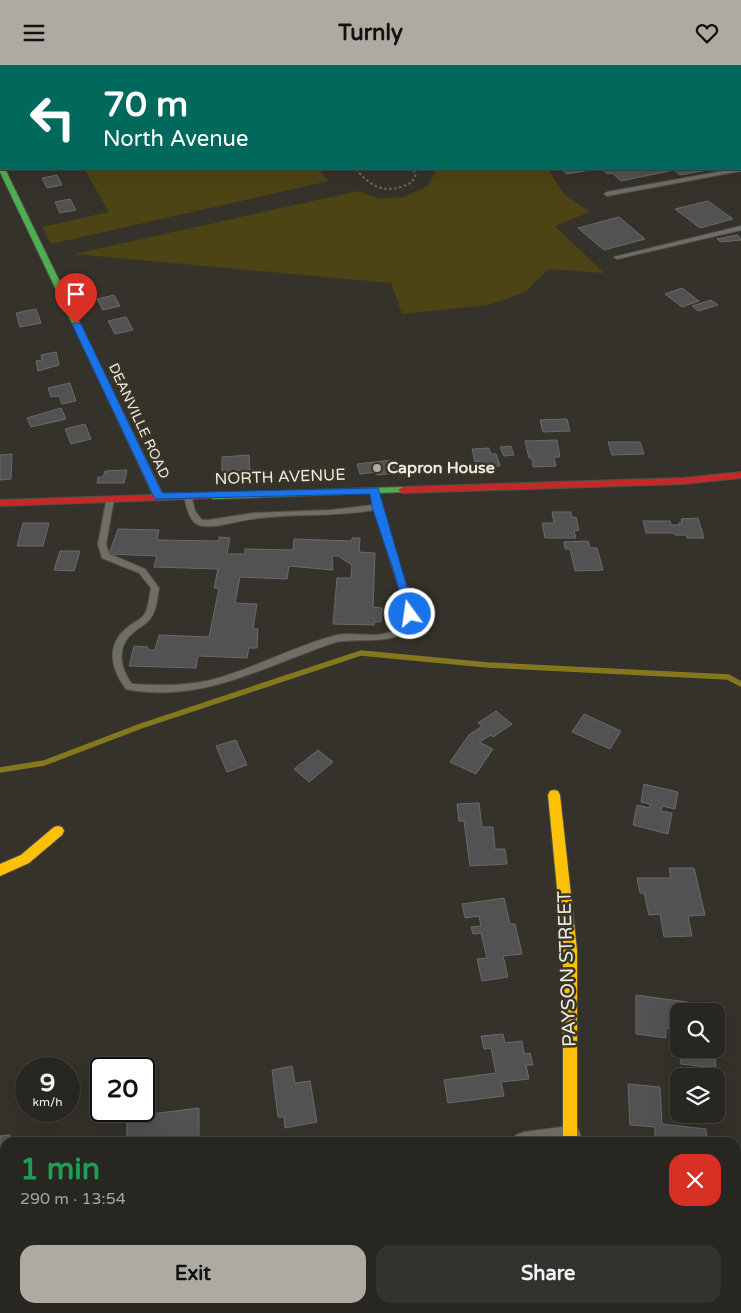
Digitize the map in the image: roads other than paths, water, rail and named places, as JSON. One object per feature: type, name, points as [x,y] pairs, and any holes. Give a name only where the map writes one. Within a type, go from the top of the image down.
[{"type":"street","name":"DEANVILLE ROAD","points":[[3,170],[159,497]]},
{"type":"street","name":"NORTH AVENUE","points":[[0,503],[683,481],[741,475]]},
{"type":"street","name":"PAYSON STREET","points":[[554,795],[570,950],[570,1137]]},
{"type":"street","points":[[0,870],[25,859],[58,831]]},
{"type":"lane","points":[[607,194],[736,170]]},
{"type":"lane","points":[[617,257],[741,228]]},
{"type":"lane","points":[[110,499],[102,544],[105,556],[142,571],[155,588],[149,614],[129,631],[119,643],[116,658],[119,675],[129,687],[150,690],[195,687],[225,680],[337,638],[377,638],[394,634],[405,625],[410,614],[400,575],[377,507],[375,491]]},
{"type":"lane","points":[[188,496],[191,512],[200,523],[220,524],[252,516],[355,512],[377,507]]},
{"type":"waterway","points":[[0,770],[44,763],[141,726],[361,653],[488,665],[728,677],[741,684]]},
{"type":"place","name":"Capron House","points":[[377,468]]}]
